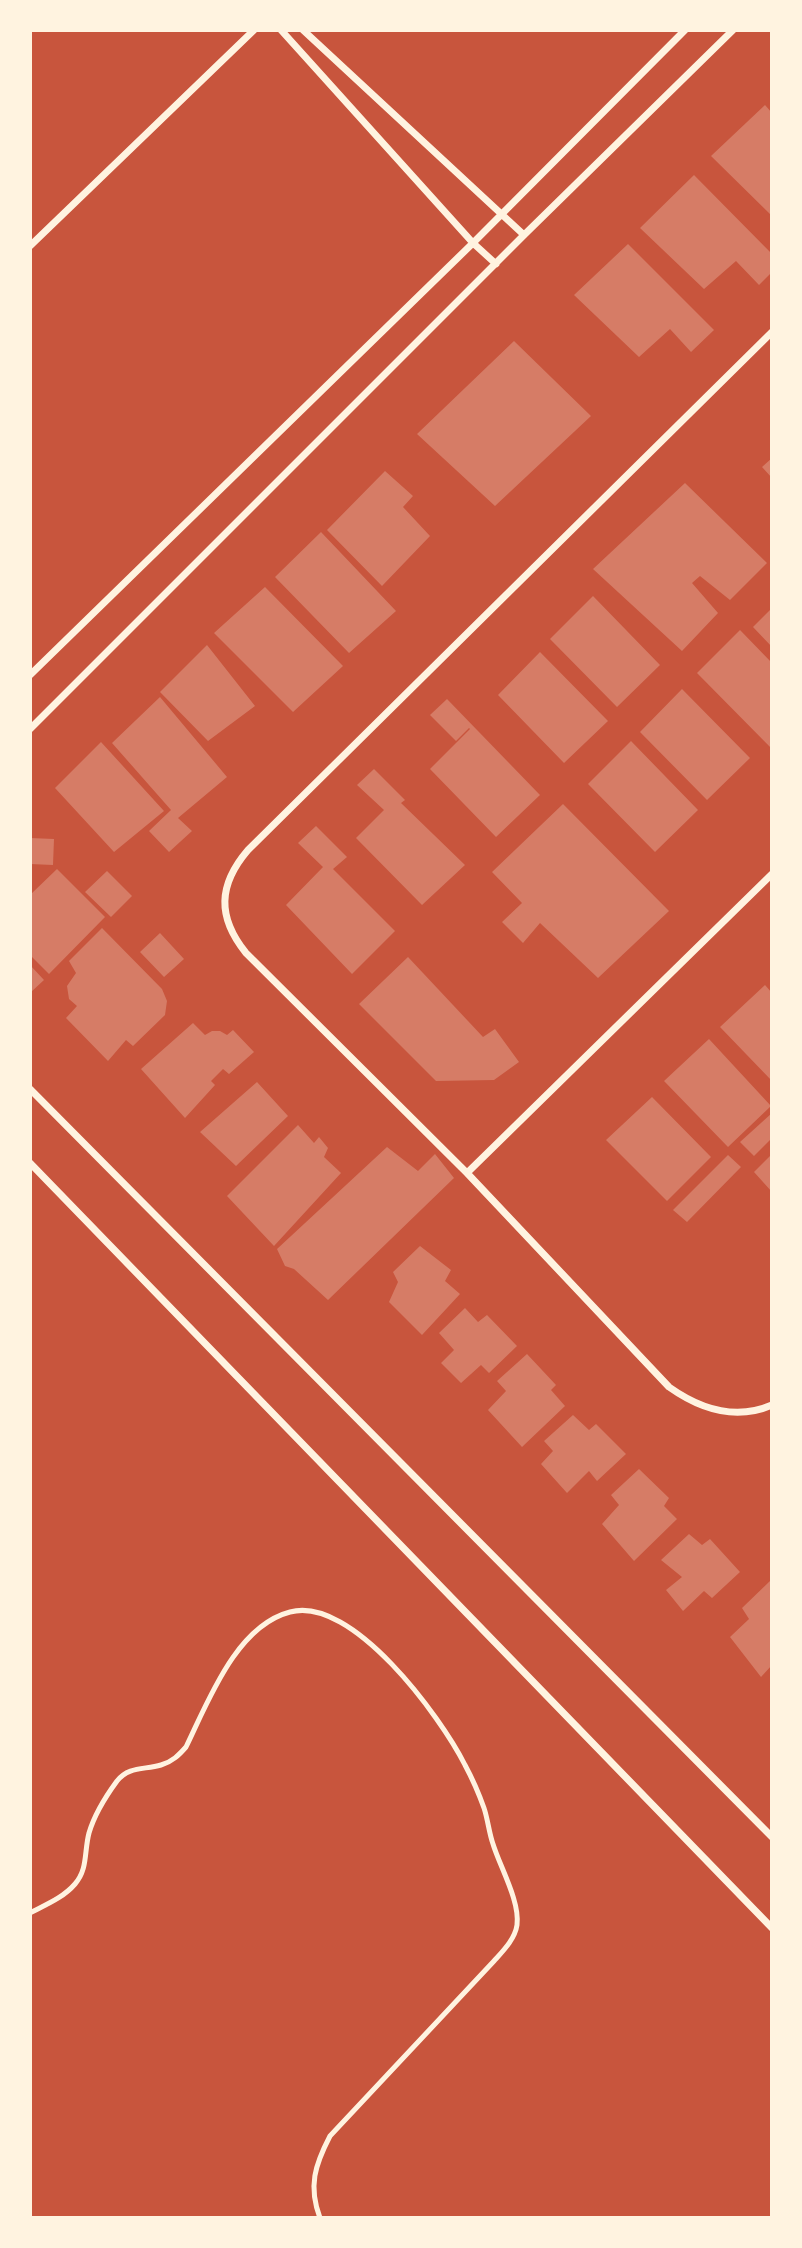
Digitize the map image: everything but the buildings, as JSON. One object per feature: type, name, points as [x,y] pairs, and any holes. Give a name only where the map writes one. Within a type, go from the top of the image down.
[{"type":"street","points":[[30,246],[254,30]]},
{"type":"street","points":[[281,30],[473,243],[496,264]]},
{"type":"street","points":[[303,30],[524,235]]},
{"type":"street","points":[[30,675],[473,243],[685,30]]},
{"type":"street","points":[[30,729],[733,30]]},
{"type":"street","points":[[772,332],[248,850],[227,882],[224,901],[234,938],[246,953],[467,1173],[669,1387],[690,1402],[713,1410],[738,1413],[772,1405]]},
{"type":"street","points":[[467,1173],[772,874]]},
{"type":"street","points":[[30,1089],[772,1837]]},
{"type":"street","points":[[30,1163],[772,1927]]},
{"type":"lane","points":[[30,1913],[63,1895],[82,1874],[89,1832],[118,1780],[127,1772],[138,1768],[161,1765],[179,1755],[186,1747],[220,1678],[235,1654],[252,1636],[274,1619],[292,1611],[322,1613],[370,1642],[406,1680],[439,1722],[465,1764],[484,1808],[493,1845],[514,1904],[517,1925],[509,1943],[494,1961],[330,2136],[317,2161],[314,2189],[320,2218]]}]
